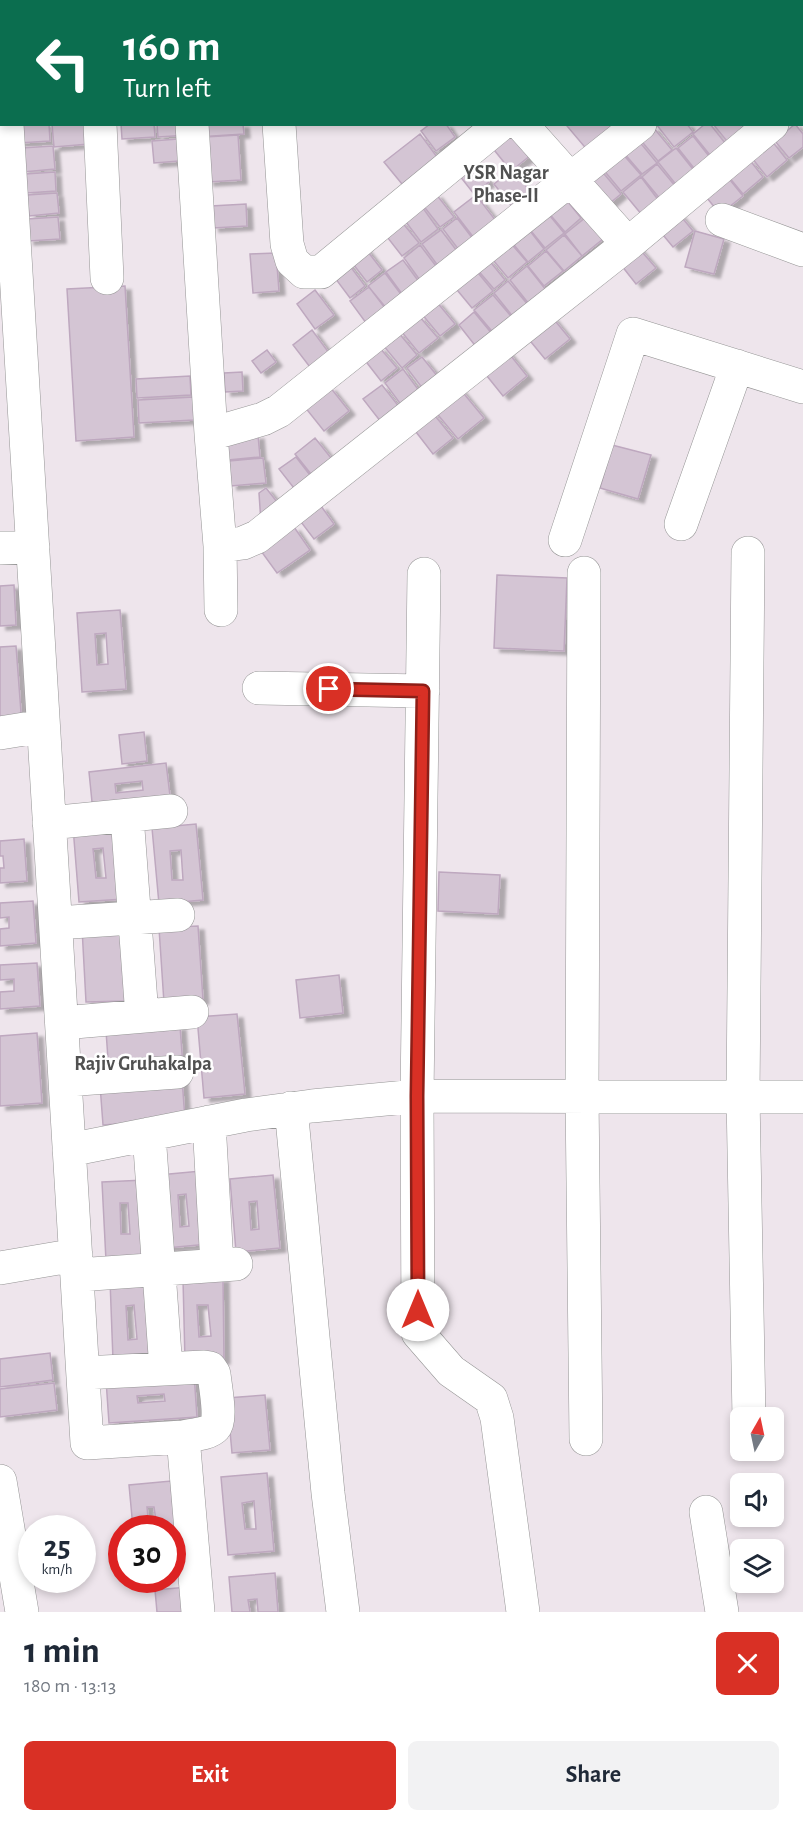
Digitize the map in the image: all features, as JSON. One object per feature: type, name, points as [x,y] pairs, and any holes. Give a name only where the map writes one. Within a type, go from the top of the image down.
[{"type":"street","points":[[7,126],[5,182],[9,317],[33,547],[87,1443],[183,1437],[213,1430],[217,1425],[214,1374],[210,1368],[83,1373]]},
{"type":"street","points":[[100,126],[107,278]]},
{"type":"street","points":[[192,126],[220,546],[221,610]]},
{"type":"street","points":[[279,126],[287,244],[292,261],[304,272],[321,272],[499,126]]},
{"type":"street","points":[[523,126],[628,244]]},
{"type":"street","points":[[211,434],[264,419],[279,411],[638,126]]},
{"type":"street","points":[[220,546],[243,543],[258,537],[628,244],[770,126]]},
{"type":"street","points":[[722,220],[803,250]]},
{"type":"street","points":[[565,540],[633,334],[803,387]]},
{"type":"street","points":[[681,524],[736,366]]},
{"type":"street","points":[[0,548],[33,547]]},
{"type":"street","points":[[748,553],[743,1096],[748,1407]]},
{"type":"street","points":[[584,573],[582,1096],[586,1439]]},
{"type":"street","points":[[424,574],[417,1096],[418,1334],[451,1371],[491,1399],[497,1418],[524,1612]]},
{"type":"street","points":[[259,688],[423,691]]},
{"type":"street","points":[[0,733],[44,726]]},
{"type":"street","points":[[50,823],[171,811]]},
{"type":"street","points":[[127,816],[142,1016]]},
{"type":"street","points":[[56,923],[178,915]]},
{"type":"street","points":[[62,1023],[192,1012]]},
{"type":"street","points":[[65,1080],[177,1072]]},
{"type":"street","points":[[69,1150],[291,1108],[417,1096],[803,1097]]},
{"type":"street","points":[[291,1108],[328,1493],[342,1612]]},
{"type":"street","points":[[0,1268],[76,1265],[158,1269],[226,1264],[209,1122]]},
{"type":"street","points":[[149,1134],[166,1369]]},
{"type":"street","points":[[183,1437],[198,1612]]},
{"type":"street","points":[[0,1481],[22,1612]]},
{"type":"street","points":[[706,1512],[722,1612]]},
{"type":"building","points":[[18,126],[49,126],[50,141],[19,143]]},
{"type":"building","points":[[52,126],[88,126],[89,144],[54,147]]},
{"type":"building","points":[[121,126],[154,126],[155,137],[122,139]]},
{"type":"building","points":[[157,126],[188,126],[189,135],[158,137]]},
{"type":"building","points":[[196,126],[243,126],[244,134],[197,137]]},
{"type":"building","points":[[427,126],[447,126],[455,137],[436,151],[421,131]]},
{"type":"building","points":[[567,126],[621,126],[589,152]]},
{"type":"building","points":[[658,126],[688,126],[693,132],[674,147]]},
{"type":"building","points":[[703,126],[712,126],[729,148],[714,160],[693,134]]},
{"type":"building","points":[[715,126],[746,126],[750,131],[731,146]]},
{"type":"building","points":[[793,126],[797,126],[803,134],[803,147],[789,158],[775,141]]},
{"type":"building","points":[[653,127],[672,150],[658,161],[639,138]]},
{"type":"building","points":[[511,130],[531,155],[511,171],[491,146]]},
{"type":"building","points":[[420,134],[437,157],[402,184],[384,162]]},
{"type":"building","points":[[238,135],[241,180],[208,182],[205,137]]},
{"type":"building","points":[[693,136],[712,160],[697,172],[678,148]]},
{"type":"building","points":[[191,138],[192,160],[154,163],[152,141]]},
{"type":"building","points":[[638,140],[657,163],[642,174],[623,152]]},
{"type":"building","points":[[772,141],[787,160],[767,177],[752,158]]},
{"type":"building","points":[[53,146],[55,169],[23,172],[21,148]]},
{"type":"building","points":[[676,148],[696,173],[678,187],[658,162]]},
{"type":"building","points":[[621,152],[641,175],[621,191],[602,168]]},
{"type":"building","points":[[471,158],[489,182],[474,194],[455,170]]},
{"type":"building","points":[[749,159],[763,177],[743,194],[728,176]]},
{"type":"building","points":[[657,164],[676,187],[661,200],[642,177]]},
{"type":"building","points":[[599,168],[621,194],[604,208],[583,182]]},
{"type":"building","points":[[513,169],[532,194],[513,208],[494,184]]},
{"type":"building","points":[[55,172],[56,191],[27,193],[25,174]]},
{"type":"building","points":[[726,175],[743,196],[720,214],[703,193]]},
{"type":"building","points":[[641,177],[659,201],[642,215],[623,192]]},
{"type":"building","points":[[57,193],[59,213],[29,216],[27,195]]},
{"type":"building","points":[[436,194],[454,217],[440,227],[422,204]]},
{"type":"building","points":[[476,195],[496,221],[474,238],[454,212]]},
{"type":"building","points":[[564,197],[581,218],[565,232],[547,211]]},
{"type":"building","points":[[246,204],[247,226],[213,228],[211,206]]},
{"type":"building","points":[[420,204],[438,229],[421,242],[403,218]]},
{"type":"building","points":[[546,211],[564,233],[545,248],[527,226]]},
{"type":"building","points":[[679,214],[693,231],[673,247],[659,230]]},
{"type":"building","points":[[58,217],[60,239],[28,241],[27,219]]},
{"type":"building","points":[[457,218],[476,243],[462,254],[443,229]]},
{"type":"building","points":[[585,218],[603,239],[582,256],[565,234]]},
{"type":"building","points":[[401,221],[419,243],[402,256],[384,233]]},
{"type":"building","points":[[527,227],[544,249],[528,262],[510,240]]},
{"type":"building","points":[[441,230],[460,255],[441,270],[422,244]]},
{"type":"building","points":[[695,231],[724,239],[714,274],[685,267]]},
{"type":"building","points":[[564,235],[582,256],[564,271],[546,250]]},
{"type":"building","points":[[508,240],[527,262],[508,278],[489,255]]},
{"type":"building","points":[[420,245],[439,270],[422,283],[404,258]]},
{"type":"building","points":[[636,245],[656,268],[636,284],[618,261]]},
{"type":"building","points":[[365,248],[382,270],[367,282],[350,260]]},
{"type":"building","points":[[546,251],[563,271],[544,286],[528,266]]},
{"type":"building","points":[[276,253],[279,291],[253,293],[250,254]]},
{"type":"building","points":[[488,259],[505,280],[494,289],[476,268]]},
{"type":"building","points":[[403,260],[422,286],[405,298],[386,272]]},
{"type":"building","points":[[347,262],[365,286],[350,298],[332,274]]},
{"type":"building","points":[[527,266],[546,290],[529,304],[510,280]]},
{"type":"building","points":[[474,268],[493,291],[472,308],[453,285]]},
{"type":"building","points":[[385,273],[403,297],[387,309],[368,286]]},
{"type":"building","points":[[508,281],[529,306],[514,318],[494,293]]},
{"type":"building","points":[[125,286],[134,437],[76,441],[67,289]]},
{"type":"building","points":[[369,287],[388,312],[369,327],[350,301]]},
{"type":"building","points":[[315,290],[334,315],[315,329],[297,304]]},
{"type":"building","points":[[493,295],[515,321],[496,336],[474,310]]},
{"type":"building","points":[[436,301],[455,324],[440,336],[421,313]]},
{"type":"building","points":[[474,312],[493,335],[477,348],[459,325]]},
{"type":"building","points":[[419,316],[438,338],[419,353],[401,331]]},
{"type":"building","points":[[552,317],[570,339],[545,359],[527,337]]},
{"type":"building","points":[[312,330],[332,357],[313,371],[293,345]]},
{"type":"building","points":[[398,332],[417,355],[402,368],[382,344]]},
{"type":"building","points":[[379,347],[397,368],[381,381],[364,359]]},
{"type":"building","points":[[267,350],[276,362],[261,373],[252,361]]},
{"type":"building","points":[[507,351],[527,376],[503,396],[483,371]]},
{"type":"building","points":[[422,357],[438,377],[423,389],[407,368]]},
{"type":"building","points":[[403,369],[420,392],[402,406],[385,383]]},
{"type":"building","points":[[242,372],[243,391],[225,392],[224,373]]},
{"type":"building","points":[[190,376],[191,395],[137,398],[136,379]]},
{"type":"building","points":[[382,385],[400,408],[381,422],[363,399]]},
{"type":"building","points":[[330,387],[349,411],[324,431],[304,406]]},
{"type":"building","points":[[460,389],[484,418],[458,439],[434,410]]},
{"type":"building","points":[[194,397],[194,420],[139,423],[138,400]]},
{"type":"building","points":[[432,412],[453,438],[433,454],[413,428]]},
{"type":"building","points":[[258,435],[260,457],[228,460],[226,439]]},
{"type":"building","points":[[315,438],[335,463],[315,479],[295,454]]},
{"type":"building","points":[[612,445],[651,455],[638,499],[600,488]]},
{"type":"building","points":[[296,457],[313,479],[297,492],[279,469]]},
{"type":"building","points":[[263,458],[266,483],[231,486],[229,461]]},
{"type":"building","points":[[266,488],[281,507],[261,523],[259,493]]},
{"type":"building","points":[[321,506],[334,524],[314,539],[301,522]]},
{"type":"building","points":[[294,527],[310,550],[277,573],[261,551]]},
{"type":"building","points":[[497,575],[567,578],[564,651],[494,648]]},
{"type":"building","points":[[14,585],[16,625],[0,626],[0,586]]},
{"type":"building","points":[[120,610],[126,689],[82,692],[77,613]],"holes":[[[106,633],[108,664],[97,665],[95,634]]]},
{"type":"building","points":[[16,646],[22,726],[0,727],[0,647]]},
{"type":"building","points":[[144,732],[147,761],[122,764],[119,735]]},
{"type":"building","points":[[166,763],[171,804],[93,812],[89,772]],"holes":[[[142,781],[143,790],[116,793],[115,784]]]},
{"type":"building","points":[[119,824],[124,899],[79,902],[73,827]],"holes":[[[103,848],[106,878],[96,878],[93,849]]]},
{"type":"building","points":[[196,824],[203,900],[159,904],[152,828]],"holes":[[[181,850],[183,880],[172,880],[170,851]]]},
{"type":"building","points":[[24,839],[27,881],[0,883],[0,868],[4,868],[3,856],[0,856],[0,841]]},
{"type":"building","points":[[439,872],[500,875],[498,914],[438,911]]},
{"type":"building","points":[[33,901],[36,943],[0,946],[0,929],[9,928],[9,917],[0,918],[0,903]]},
{"type":"building","points":[[122,926],[125,1001],[86,1002],[82,928]]},
{"type":"building","points":[[198,926],[203,1000],[164,1003],[159,928]]},
{"type":"building","points":[[37,963],[40,1006],[0,1009],[0,992],[14,991],[14,979],[0,980],[0,965]]},
{"type":"building","points":[[339,975],[343,1013],[300,1018],[296,980]]},
{"type":"building","points":[[237,1014],[245,1094],[204,1098],[197,1017]]},
{"type":"building","points":[[180,1026],[183,1067],[109,1073],[106,1031]]},
{"type":"building","points":[[37,1033],[42,1103],[0,1106],[0,1036]]},
{"type":"building","points":[[182,1079],[185,1119],[103,1125],[100,1085]]},
{"type":"building","points":[[201,1171],[209,1244],[166,1248],[159,1175]],"holes":[[[186,1194],[189,1226],[180,1227],[178,1195]]]},
{"type":"building","points":[[273,1175],[280,1248],[236,1252],[230,1179]],"holes":[[[257,1201],[259,1229],[251,1230],[249,1202]]]},
{"type":"building","points":[[145,1180],[149,1258],[106,1261],[102,1182]],"holes":[[[120,1203],[128,1203],[130,1234],[121,1234]]]},
{"type":"building","points":[[148,1278],[152,1358],[113,1360],[110,1280]],"holes":[[[134,1305],[137,1339],[128,1340],[126,1306]]]},
{"type":"building","points":[[223,1278],[224,1360],[185,1361],[183,1279]],"holes":[[[197,1305],[208,1305],[211,1336],[199,1337]]]},
{"type":"building","points":[[50,1353],[53,1380],[0,1387],[0,1359]]},
{"type":"building","points":[[194,1374],[197,1417],[109,1423],[106,1380]],"holes":[[[164,1394],[165,1401],[138,1403],[137,1396]]]},
{"type":"building","points":[[54,1383],[57,1410],[0,1417],[0,1389]]},
{"type":"building","points":[[265,1395],[270,1450],[232,1453],[227,1398]]},
{"type":"building","points":[[267,1473],[274,1551],[228,1555],[221,1477]],"holes":[[[254,1501],[256,1529],[245,1529],[242,1503]]]},
{"type":"building","points":[[171,1481],[174,1515],[155,1515],[154,1507],[147,1507],[148,1515],[132,1515],[129,1485]]},
{"type":"building","points":[[275,1573],[278,1612],[258,1612],[257,1599],[248,1600],[250,1612],[232,1612],[229,1577]]},
{"type":"building","points":[[186,1587],[188,1587],[190,1612],[157,1612],[155,1593],[186,1593]]},
{"type":"district","name":"YSR Nagar Phase-II","points":[[506,184]]},
{"type":"district","name":"Rajiv Gruhakalpa","points":[[143,1063]]},
{"type":"route","points":[[329,689],[423,691],[417,1096],[418,1310]]}]
